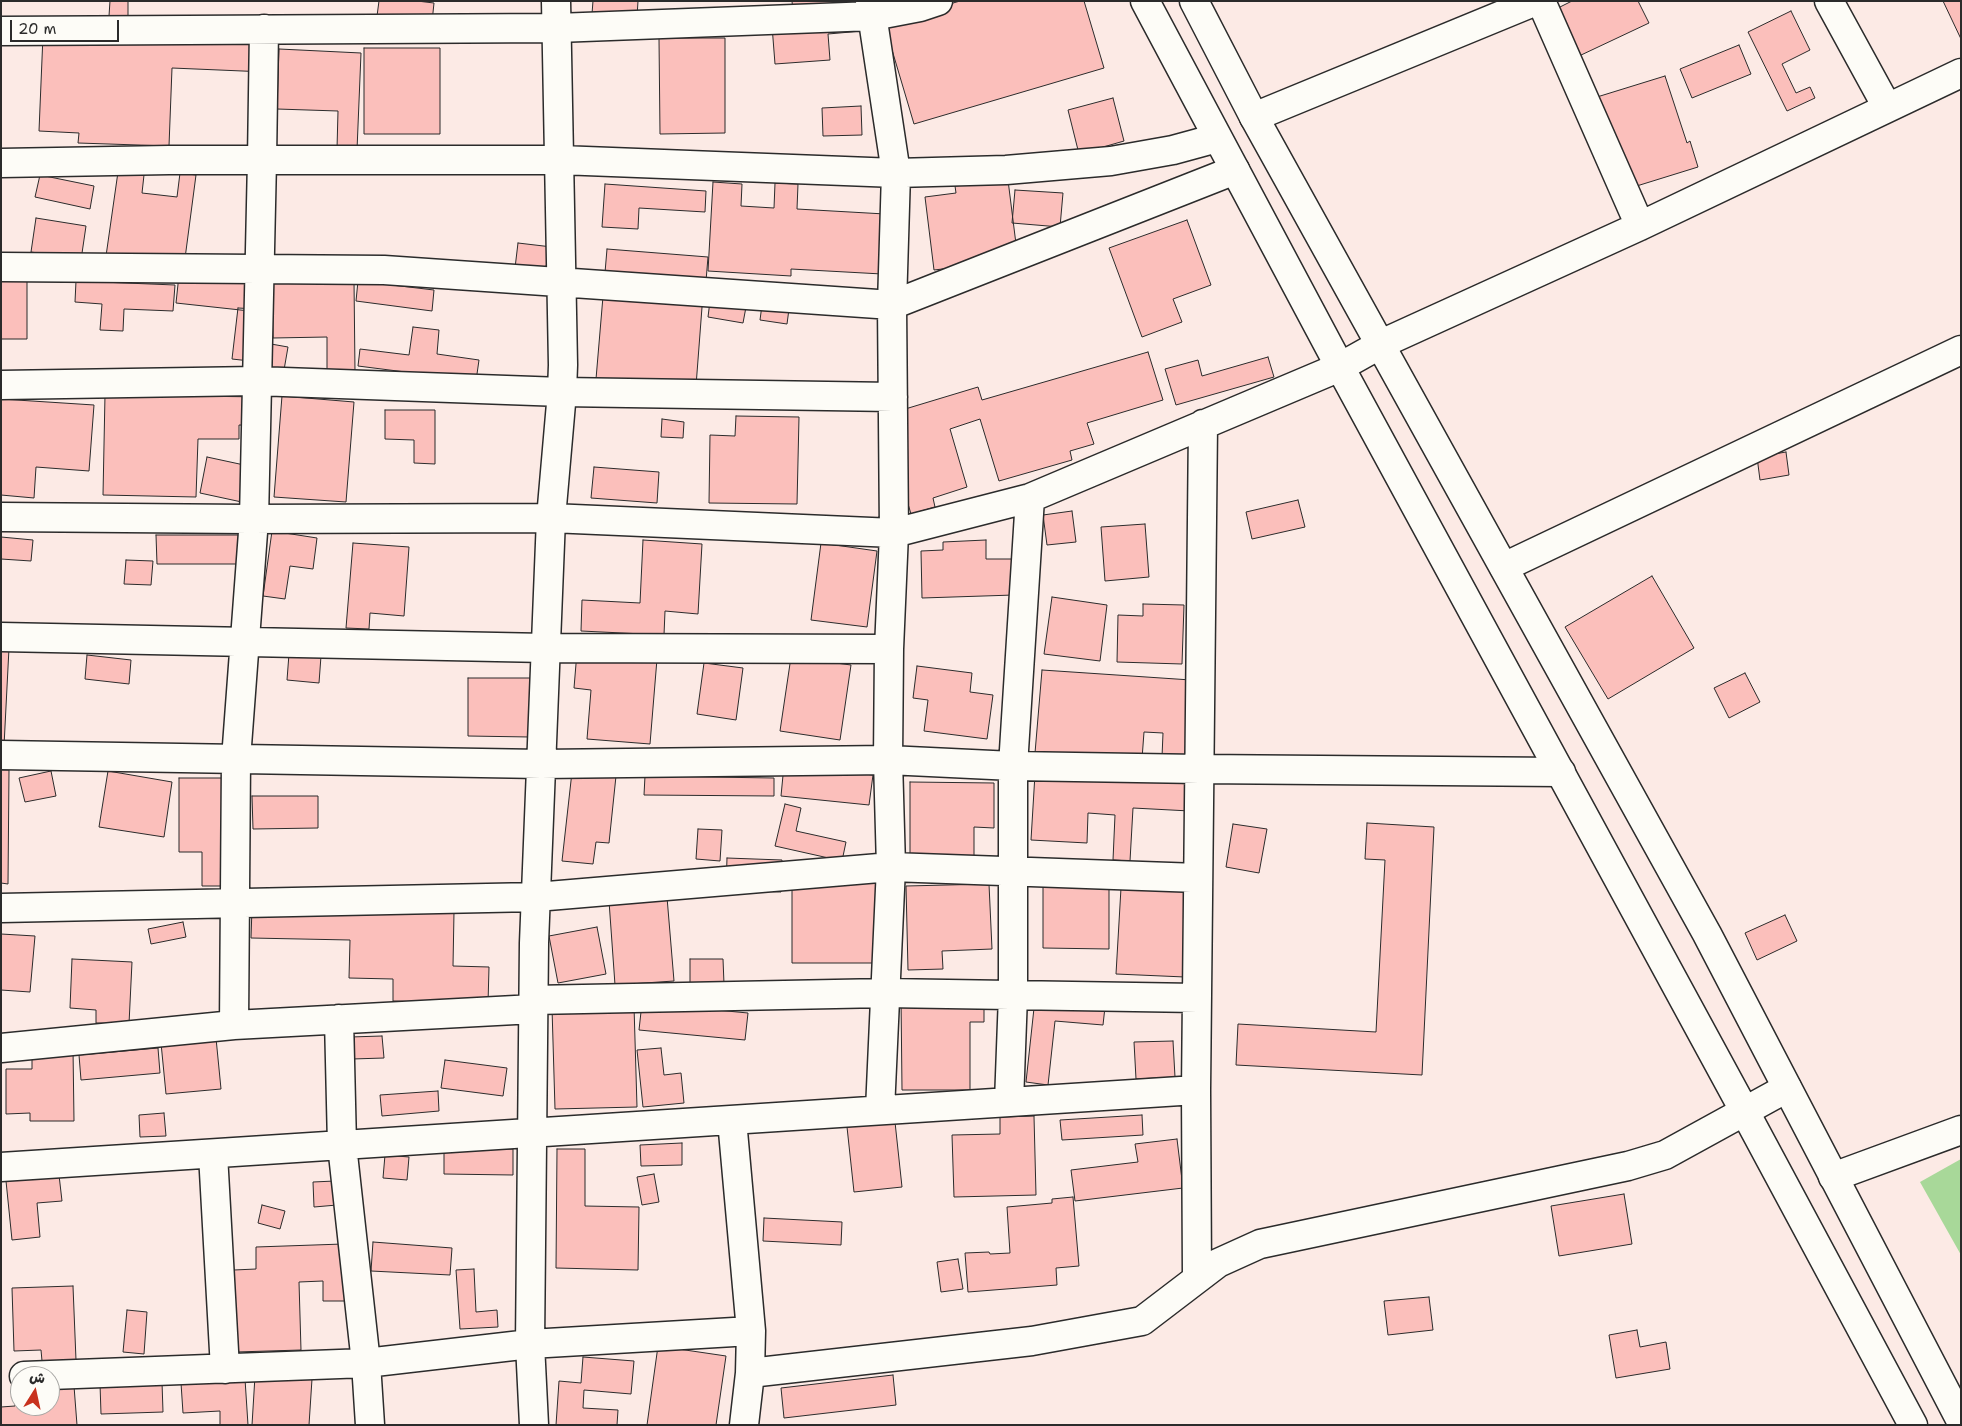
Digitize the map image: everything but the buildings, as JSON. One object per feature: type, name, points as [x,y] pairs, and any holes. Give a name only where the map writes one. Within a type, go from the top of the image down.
[{"type":"street","points":[[534,1425],[530,1344],[536,897],[551,518],[562,392],[563,283],[556,1]]},
{"type":"street","points":[[1,31],[557,28],[920,7],[938,1]]},
{"type":"street","points":[[1145,1],[1340,367],[1746,1112],[1913,1425]]},
{"type":"street","points":[[1194,1],[1254,117],[1707,934],[1961,1422]]},
{"type":"street","points":[[1254,117],[1536,1]]},
{"type":"street","points":[[1541,1],[1640,226]]},
{"type":"street","points":[[1829,1],[1887,107]]},
{"type":"street","points":[[871,9],[896,173],[892,305],[894,533],[888,650],[888,760],[891,867],[880,1110]]},
{"type":"street","points":[[234,1025],[236,759],[254,519],[264,29]]},
{"type":"street","points":[[1,517],[254,519],[551,518],[894,533],[1030,498],[1340,367],[1381,344],[1640,226],[1961,73]]},
{"type":"street","points":[[1,162],[560,160],[896,173],[1006,170],[1111,160],[1173,150],[1217,138]]},
{"type":"street","points":[[1,267],[384,270],[892,305],[1234,170]]},
{"type":"street","points":[[1504,567],[1961,350]]},
{"type":"street","points":[[1,385],[256,381],[562,392],[892,397]]},
{"type":"street","points":[[1197,1278],[1196,1090],[1203,424]]},
{"type":"street","points":[[1009,1102],[1013,995],[1013,766],[1030,498]]},
{"type":"street","points":[[1,637],[546,648],[888,650]]},
{"type":"street","points":[[1,755],[541,764],[888,760],[1013,766],[1561,772]]},
{"type":"street","points":[[1,908],[536,897],[891,867],[1198,878]]},
{"type":"street","points":[[1,1048],[234,1025],[534,1004],[885,993],[1197,998]]},
{"type":"street","points":[[339,1019],[342,1145],[366,1363],[370,1425]]},
{"type":"street","points":[[750,1373],[1032,1341],[1142,1321],[1218,1263],[1260,1244],[1628,1166],[1665,1155],[1746,1112],[1786,1088]]},
{"type":"street","points":[[1,1167],[1196,1090]]},
{"type":"street","points":[[732,1120],[751,1331],[750,1373],[744,1425]]},
{"type":"street","points":[[1833,1177],[1961,1130]]},
{"type":"street","points":[[213,1154],[225,1368]]},
{"type":"street","points":[[60,1375],[366,1363],[530,1344],[751,1331]]},
{"type":"green space","points":[[1961,1159],[1961,1255],[1920,1182]]}]
